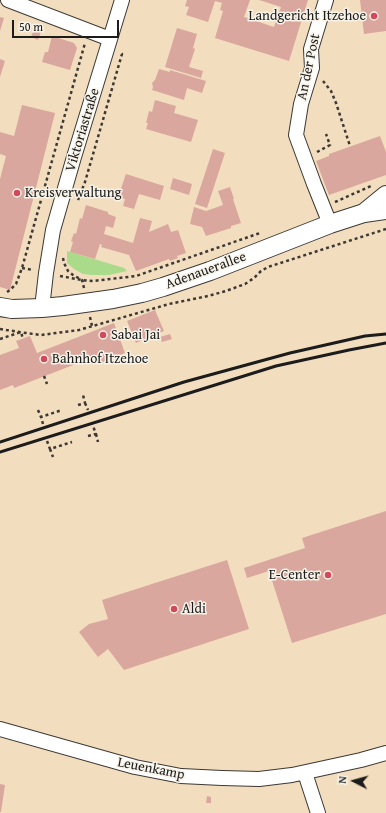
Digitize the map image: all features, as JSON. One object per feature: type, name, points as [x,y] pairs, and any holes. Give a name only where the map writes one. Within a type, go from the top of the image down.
[{"type":"main road","name":"Adenauerallee","points":[[364,213],[379,191]]},
{"type":"main road","name":"Adenauerallee","points":[[0,307],[12,309],[63,306],[113,299],[142,293],[210,271],[330,224],[364,213],[386,210]]},
{"type":"street","name":"Viktoriastraße","points":[[42,308],[53,230],[122,0]]},
{"type":"street","name":"An der Post","points":[[326,0],[312,49],[312,68],[301,104],[296,135],[330,224]]},
{"type":"street","points":[[12,1],[110,39]]},
{"type":"street","name":"Leuenkamp","points":[[0,729],[116,762],[170,774],[195,777],[242,779],[277,777],[305,773],[386,753]]},
{"type":"street","points":[[305,773],[318,813]]},
{"type":"path","points":[[312,68],[331,91],[350,146]]},
{"type":"path","points":[[62,127],[66,129]]},
{"type":"path","points":[[304,159],[318,150],[330,145],[326,134]]},
{"type":"path","points":[[323,208],[379,191]]},
{"type":"path","points":[[0,329],[41,335],[78,330],[170,304],[208,296],[245,284],[268,267],[386,229]]},
{"type":"path","points":[[82,280],[92,281],[136,276],[266,230]]},
{"type":"path","points":[[0,292],[6,292],[14,287],[22,268]]},
{"type":"path","points":[[21,332],[23,339]]},
{"type":"path","points":[[0,339],[21,332]]},
{"type":"path","points":[[44,376],[47,384]]},
{"type":"path","points":[[83,395],[88,410]]},
{"type":"path","points":[[78,405],[86,403]]},
{"type":"path","points":[[38,410],[43,424]]},
{"type":"path","points":[[40,417],[62,410]]},
{"type":"path","points":[[93,426],[98,442]]},
{"type":"path","points":[[88,436],[96,434]]},
{"type":"path","points":[[47,441],[53,457]]},
{"type":"path","points":[[50,449],[72,442]]},
{"type":"green space","points":[[67,251],[124,268],[127,271],[109,275],[83,274],[67,263]]},
{"type":"building","points":[[187,0],[250,0],[244,17],[274,27],[281,7],[259,0],[308,0],[289,61],[215,38],[223,11],[220,10],[222,3],[215,1],[208,22],[186,15],[189,7],[185,6]]},
{"type":"building","name":"Landgericht Itzehoe","points":[[360,0],[386,0],[386,31],[364,34]]},
{"type":"building","points":[[0,17],[4,18],[0,31]]},
{"type":"building","points":[[35,26],[42,29],[38,40],[31,37]]},
{"type":"building","points":[[177,28],[197,34],[193,48],[195,49],[189,67],[203,71],[201,78],[165,67]]},
{"type":"building","points":[[52,36],[74,43],[77,48],[70,70],[42,62],[45,52],[48,52]]},
{"type":"building","points":[[0,59],[5,61],[0,77]]},
{"type":"building","points":[[159,69],[170,72],[170,70],[206,81],[202,93],[187,88],[184,100],[152,90],[152,83],[155,80]]},
{"type":"building","points":[[155,100],[176,106],[174,113],[198,120],[191,142],[146,129],[149,111],[152,112]]},
{"type":"building","name":"Kreisverwaltung","points":[[22,105],[55,113],[10,290],[0,287],[0,179],[6,156],[0,154],[0,132],[14,136]]},
{"type":"building","points":[[380,136],[386,152],[386,175],[329,195],[316,161],[329,156],[329,154]]},
{"type":"building","points":[[213,149],[225,153],[207,208],[195,204]]},
{"type":"building","points":[[126,174],[164,186],[160,200],[139,194],[134,209],[123,206],[125,199],[118,197]]},
{"type":"building","points":[[173,178],[192,184],[189,195],[170,189]]},
{"type":"building","points":[[230,187],[241,223],[231,226],[231,228],[206,236],[202,227],[190,224],[194,207],[206,211],[223,205],[218,191]]},
{"type":"building","points":[[86,205],[108,212],[108,214],[116,217],[113,228],[106,226],[104,234],[133,243],[140,218],[152,221],[149,232],[168,224],[171,232],[178,230],[186,253],[177,256],[178,258],[170,261],[169,259],[136,271],[129,255],[101,247],[102,245],[100,244],[95,259],[70,252],[73,242],[71,241],[74,233],[76,234],[80,218],[82,219]]},
{"type":"building","points":[[155,310],[164,331],[136,343],[127,321]]},
{"type":"building","name":"Bahnhof Itzehoe","points":[[114,323],[125,353],[101,363],[99,355],[14,388],[13,385],[0,390],[0,355],[19,348],[16,341],[30,336],[37,353]]},
{"type":"building","points":[[170,334],[172,339],[162,342],[160,337]]},
{"type":"building","name":"E-Center","points":[[386,511],[386,614],[292,643],[269,571],[247,578],[244,568],[305,548],[302,538]]},
{"type":"building","name":"Aldi","points":[[227,560],[249,629],[124,670],[108,649],[98,657],[79,632],[89,624],[108,619],[102,600]]},
{"type":"building","points":[[0,784],[5,785],[1,812],[0,812]]},
{"type":"building","points":[[207,796],[211,797],[211,803],[206,803]]},
{"type":"railway","points":[[0,442],[184,382],[290,353],[365,336],[386,334]]},
{"type":"railway","points":[[0,452],[276,366],[386,343]]},
{"type":"place","name":"Landgericht Itzehoe","points":[[374,16]]},
{"type":"place","name":"Kreisverwaltung","points":[[17,193]]},
{"type":"place","name":"Sabai Jai","points":[[103,335]]},
{"type":"place","name":"Bahnhof Itzehoe","points":[[44,359]]},
{"type":"place","name":"E-Center","points":[[328,575]]},
{"type":"place","name":"Aldi","points":[[174,609]]}]
